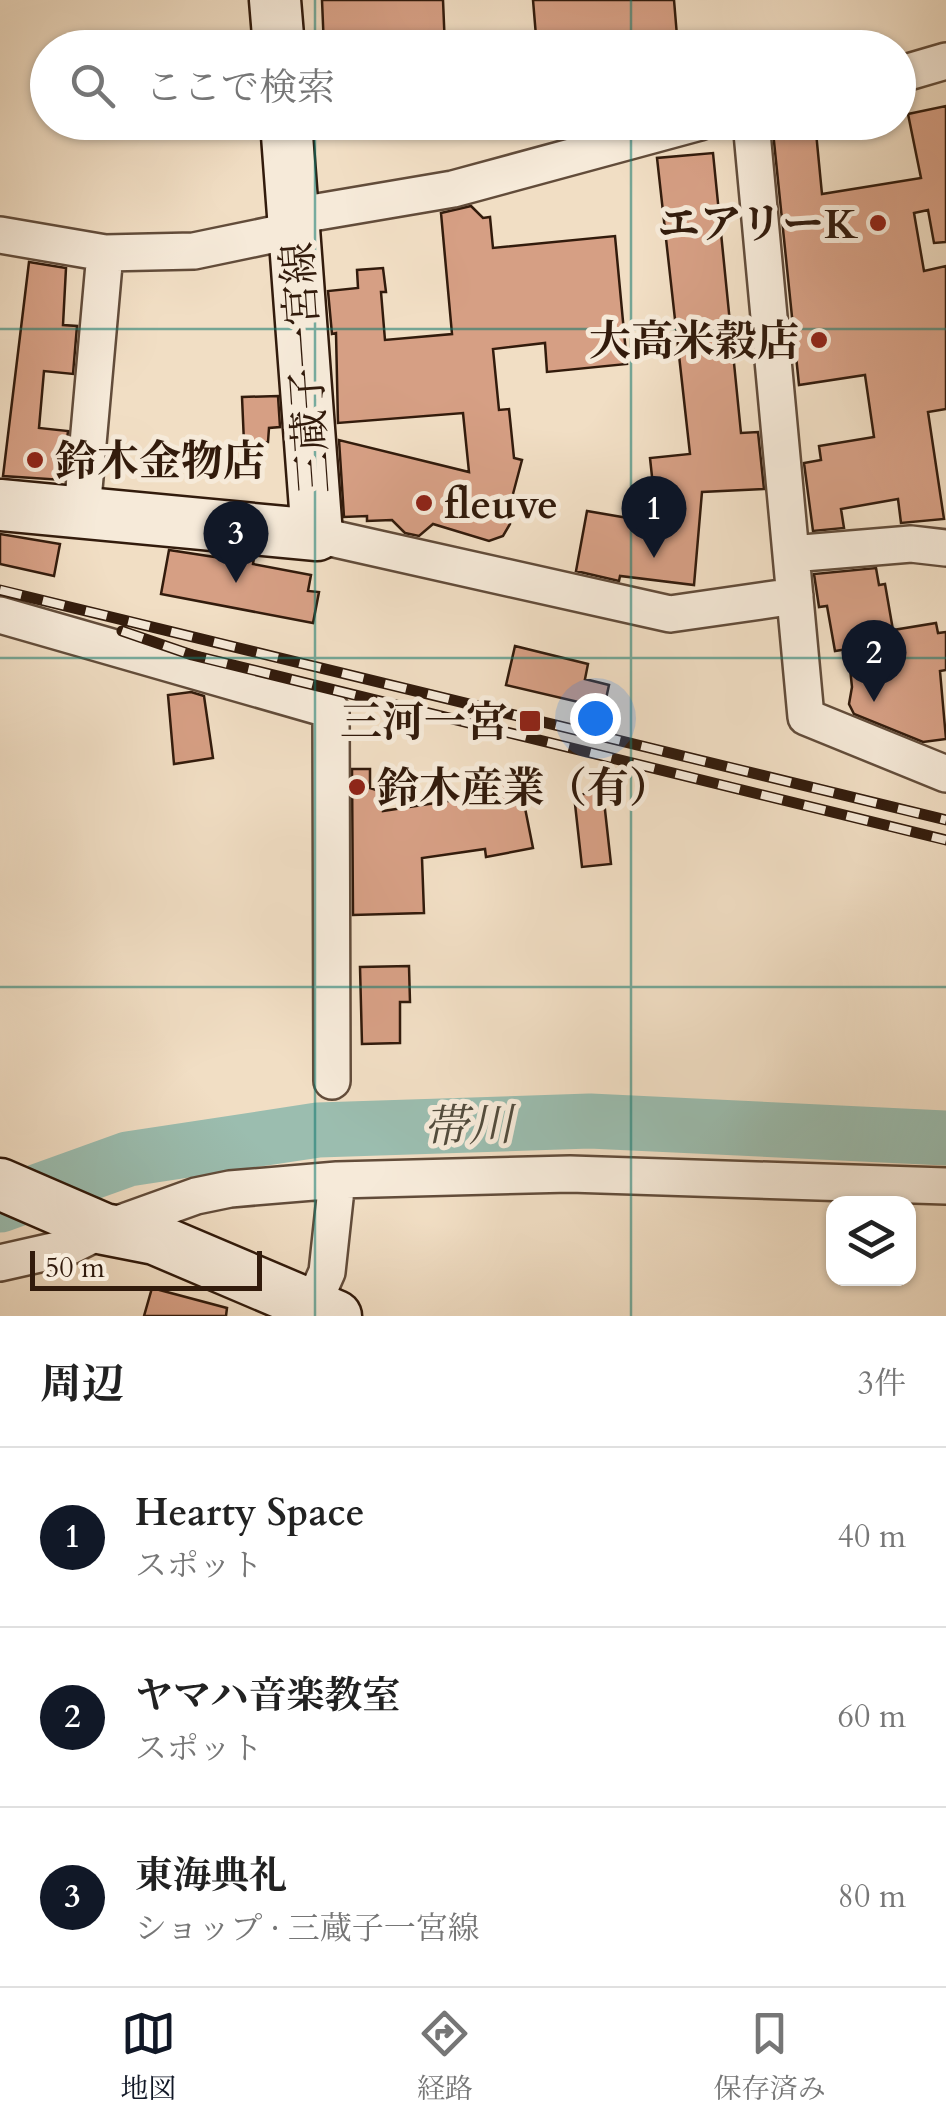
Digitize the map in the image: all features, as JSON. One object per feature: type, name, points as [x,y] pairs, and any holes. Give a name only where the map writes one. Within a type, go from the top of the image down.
[{"type":"main road","points":[[275,0],[278,30]]},
{"type":"main road","name":"三蔵子一宮線","points":[[0,506],[82,510],[318,535],[288,140]]},
{"type":"main road","points":[[0,1184],[90,1223],[155,1240],[320,1313]]},
{"type":"street","points":[[916,69],[946,61]]},
{"type":"street","points":[[0,235],[104,253],[194,251],[295,223],[452,189],[633,140]]},
{"type":"street","points":[[753,140],[806,717],[946,774]]},
{"type":"street","points":[[82,510],[104,253]]},
{"type":"street","points":[[318,535],[670,614],[795,596]]},
{"type":"street","points":[[791,554],[912,544],[946,548]]},
{"type":"street","points":[[0,615],[331,710],[332,1081]]},
{"type":"street","points":[[0,1262],[66,1248],[90,1223],[196,1196],[230,1189],[337,1180],[570,1174],[946,1186]]},
{"type":"street","points":[[320,1313],[337,1180]]},
{"type":"building","points":[[322,0],[443,0],[444,30],[323,30]]},
{"type":"building","points":[[533,0],[674,0],[676,30],[536,30]]},
{"type":"building","points":[[946,106],[946,242],[934,243],[928,210],[914,213],[924,271],[946,266],[946,409],[928,412],[944,519],[901,523],[898,499],[841,509],[844,528],[813,531],[804,463],[821,460],[819,446],[874,437],[865,375],[799,385],[774,140],[817,140],[822,194],[921,178],[913,140],[916,112]]},
{"type":"building","points":[[713,153],[741,433],[758,432],[764,489],[702,492],[694,585],[620,576],[619,581],[576,571],[587,511],[657,523],[650,458],[690,454],[657,158]]},
{"type":"building","points":[[471,206],[483,218],[490,217],[493,248],[615,236],[627,364],[547,372],[545,343],[493,349],[499,410],[509,409],[514,458],[522,460],[509,509],[510,524],[503,536],[489,541],[433,524],[419,536],[405,533],[392,520],[344,517],[339,440],[469,472],[463,413],[338,423],[336,333],[332,334],[328,291],[358,288],[357,270],[383,268],[385,340],[452,334],[441,213]]},
{"type":"building","points":[[29,262],[66,268],[63,325],[77,326],[73,374],[44,371],[39,428],[68,431],[63,480],[3,476]]},
{"type":"building","points":[[278,396],[280,427],[269,428],[268,442],[244,443],[242,397]]},
{"type":"building","points":[[0,534],[60,544],[54,576],[0,564]]},
{"type":"building","points":[[169,550],[228,559],[254,558],[253,564],[311,575],[308,591],[319,592],[313,623],[161,594]]},
{"type":"building","points":[[876,568],[879,585],[885,584],[893,630],[936,623],[938,633],[946,632],[946,670],[940,671],[946,739],[923,742],[854,714],[849,704],[852,687],[848,649],[835,651],[827,606],[819,607],[814,574]]},
{"type":"building","points":[[515,646],[588,664],[585,679],[609,685],[604,708],[506,685]]},
{"type":"building","points":[[191,692],[204,696],[213,758],[174,764],[168,695]]},
{"type":"building","points":[[352,769],[370,769],[370,788],[383,792],[383,811],[475,797],[472,783],[529,772],[533,796],[523,798],[533,848],[486,857],[485,849],[422,858],[424,913],[353,915]]},
{"type":"building","points":[[603,792],[611,864],[582,867],[574,795]]},
{"type":"building","points":[[409,966],[410,1002],[400,1002],[400,1043],[362,1044],[360,967]]},
{"type":"building","points":[[152,1288],[227,1308],[226,1316],[144,1316]]},
{"type":"waterway","name":"帯川","points":[[0,1205],[128,1159],[318,1130],[590,1121],[946,1138]]},
{"type":"railway","points":[[0,590],[946,820]]},
{"type":"railway","points":[[122,631],[192,655],[946,840]]},
{"type":"place","name":"エアリーK","points":[[878,223]]},
{"type":"place","name":"大高米穀店","points":[[819,340]]},
{"type":"place","name":"鈴木金物店","points":[[35,460]]},
{"type":"place","name":"fleuve","points":[[424,503]]},
{"type":"place","name":"Hearty Space","points":[[654,558]]},
{"type":"place","name":"東海典礼","points":[[236,583]]},
{"type":"place","name":"ヤマハ音楽教室","points":[[874,702]]},
{"type":"place","name":"三河一宮","points":[[530,721]]},
{"type":"place","name":"鈴木産業（有）","points":[[357,787]]}]
